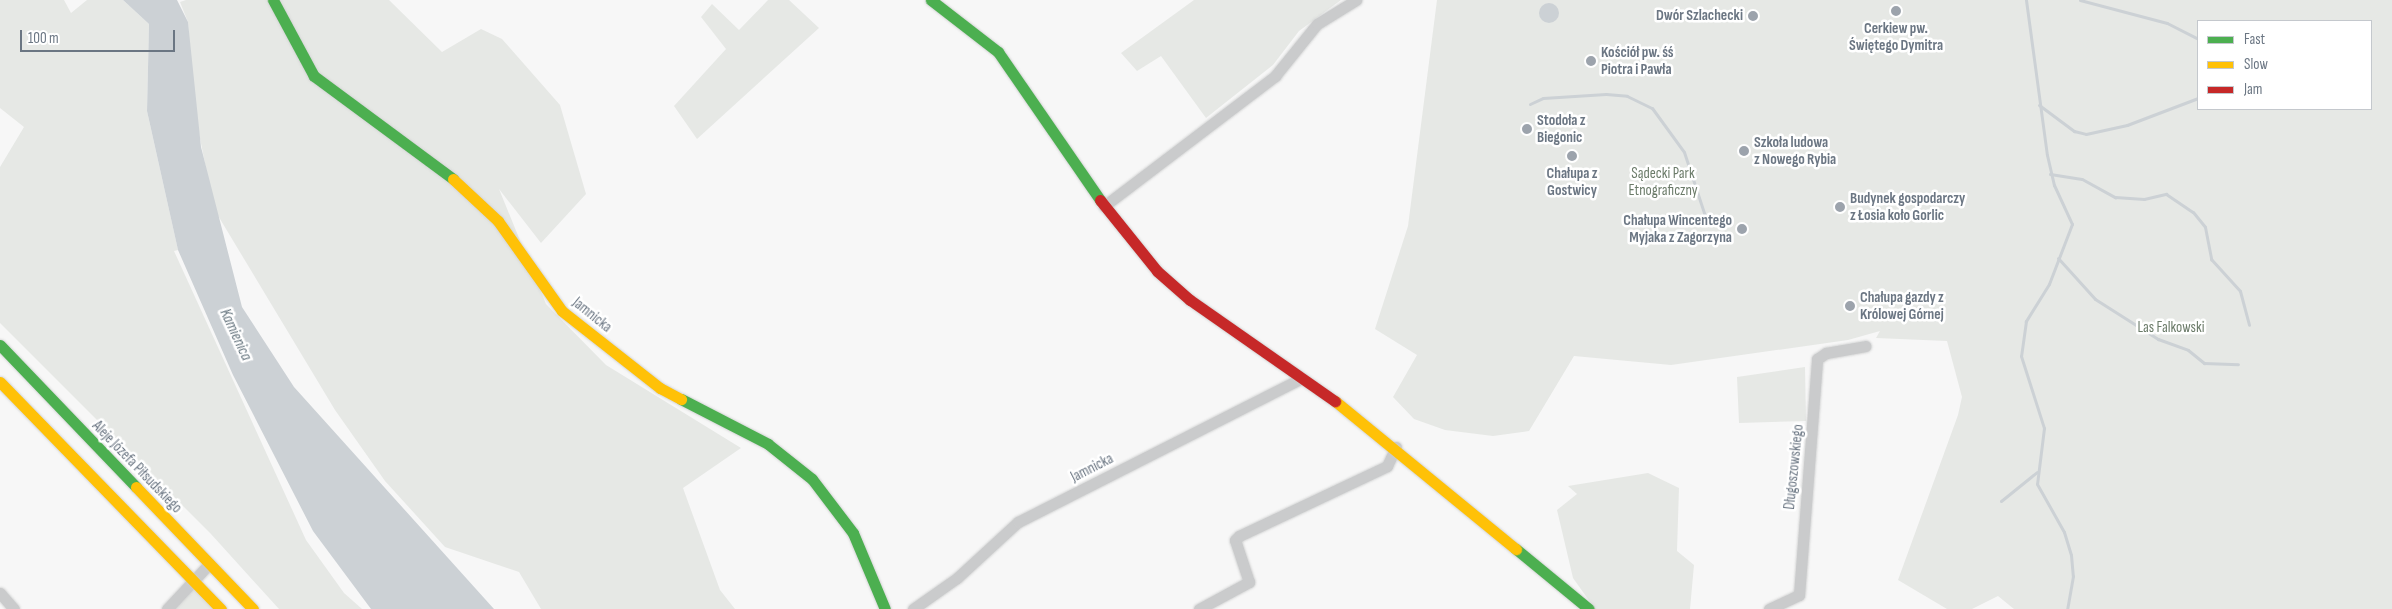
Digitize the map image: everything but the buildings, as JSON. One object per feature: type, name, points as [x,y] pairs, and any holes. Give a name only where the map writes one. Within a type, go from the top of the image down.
[{"type":"street","name":"Jamnicka","points":[[273,0],[314,76],[439,166],[498,222],[562,311],[660,388],[768,444],[812,478],[853,533],[885,609]]},
{"type":"street","points":[[931,0],[998,52],[1104,206],[1157,272],[1300,379],[1396,447],[1589,609]]},
{"type":"street","points":[[1104,206],[1275,76],[1317,24],[1356,0]]},
{"type":"street","name":"Aleje Józefa Piłsudskiego","points":[[0,345],[253,609]]},
{"type":"street","name":"Długoszowskiego","points":[[1769,609],[1799,594],[1817,359],[1826,352],[1865,346]]},
{"type":"street","name":"Jamnicka","points":[[913,609],[957,578],[1018,522],[1300,379]]},
{"type":"street","points":[[0,382],[221,609]]},
{"type":"street","points":[[1199,609],[1249,582],[1235,540],[1239,536],[1387,466],[1396,447]]},
{"type":"street","points":[[167,609],[209,564]]},
{"type":"street","points":[[0,593],[14,609]]},
{"type":"green space","points":[[0,0],[64,0],[71,13],[87,0],[123,0],[149,24],[147,111],[178,250],[174,251],[306,540],[344,593],[362,609],[279,609],[211,534],[0,323],[0,167],[24,127],[0,108]]},
{"type":"green space","points":[[186,0],[389,0],[442,52],[481,29],[502,39],[560,105],[586,194],[541,243],[499,189],[546,304],[606,365],[741,448],[683,488],[720,590],[735,609],[541,609],[519,572],[445,547],[385,481],[335,410],[214,209],[193,103],[188,22],[180,2]]},
{"type":"green space","points":[[768,0],[789,0],[819,28],[697,139],[674,106],[726,49],[701,17],[712,4],[739,30]]},
{"type":"green space","points":[[1194,0],[1341,0],[1299,31],[1273,65],[1206,118],[1161,56],[1137,71],[1121,53]]},
{"type":"green space","points":[[1437,0],[2392,0],[2392,609],[2014,609],[1998,596],[1972,609],[1947,609],[1898,580],[1958,415],[1962,397],[1947,341],[1876,338],[1880,331],[1848,340],[1671,365],[1574,356],[1529,431],[1493,436],[1445,430],[1414,419],[1393,397],[1417,355],[1375,329],[1408,226]]},
{"type":"green space","points":[[1805,367],[1806,421],[1739,423],[1737,377]]},
{"type":"green space","points":[[1648,473],[1679,488],[1677,551],[1694,565],[1690,609],[1595,609],[1573,578],[1557,510],[1577,494],[1568,486]]},
{"type":"green space","points":[[194,580],[222,609],[167,609]]},
{"type":"water","name":"Kamienica","points":[[123,0],[177,0],[188,22],[201,147],[242,307],[294,387],[494,609],[371,609],[313,531],[233,375],[178,250],[147,111],[149,24]]},
{"type":"water","points":[[1549,3],[1556,6],[1559,13],[1556,20],[1549,23],[1542,20],[1539,13],[1542,6]]},
{"type":"waterway","points":[[2026,0],[2047,155],[2054,185],[2072,224],[2049,284],[2026,321],[2021,356],[2044,428],[2037,484],[2064,532],[2071,555],[2073,576],[2067,609]]},
{"type":"waterway","points":[[2080,0],[2167,23],[2197,38]]},
{"type":"waterway","points":[[1530,104],[1543,98],[1606,94],[1627,96],[1652,108],[1684,152],[1705,216]]},
{"type":"waterway","points":[[2039,105],[2074,131],[2086,134],[2127,125],[2197,98]]},
{"type":"waterway","points":[[2050,174],[2082,179],[2115,197],[2144,199],[2166,194],[2193,212],[2205,227],[2211,259],[2240,291],[2249,325]]},
{"type":"waterway","points":[[2058,258],[2095,299],[2158,339],[2188,350],[2204,363],[2238,364]]},
{"type":"waterway","points":[[2001,501],[2037,472]]},
{"type":"traffic: fast","points":[[273,0],[314,76],[453,179]]},
{"type":"traffic: fast","points":[[931,0],[998,52],[1100,200]]},
{"type":"traffic: fast","points":[[0,345],[136,487]]},
{"type":"traffic: fast","points":[[681,399],[768,444],[812,479],[853,533],[885,609]]},
{"type":"traffic: fast","points":[[1516,549],[1589,609]]},
{"type":"traffic: slow","points":[[453,179],[498,221],[562,311],[660,388],[681,399]]},
{"type":"traffic: slow","points":[[0,382],[221,609]]},
{"type":"traffic: slow","points":[[1335,401],[1516,549]]},
{"type":"traffic: slow","points":[[136,487],[253,609]]},
{"type":"traffic: jam","points":[[1100,200],[1157,271],[1190,300],[1335,401]]},
{"type":"place","name":"Cerkiew pw. Świętego Dymitra","points":[[1896,11]]},
{"type":"place","name":"Dwór Szlachecki","points":[[1753,16]]},
{"type":"place","name":"Kościół pw. śś Piotra i Pawła","points":[[1591,61]]},
{"type":"place","name":"Stodoła z Biegonic","points":[[1527,129]]},
{"type":"place","name":"Szkoła ludowa z Nowego Rybia","points":[[1744,151]]},
{"type":"place","name":"Chałupa z Gostwicy","points":[[1572,156]]},
{"type":"place","name":"Budynek gospodarczy z Łosia koło Gorlic","points":[[1840,207]]},
{"type":"place","name":"Chałupa Wincentego Myjaka z Zagorzyna","points":[[1742,229]]},
{"type":"place","name":"Chałupa gazdy z Królowej Górnej","points":[[1850,306]]},
{"type":"park label","name":"Sądecki Park Etnograficzny","points":[[1663,182]]},
{"type":"park label","name":"Las Falkowski","points":[[2171,328]]}]
